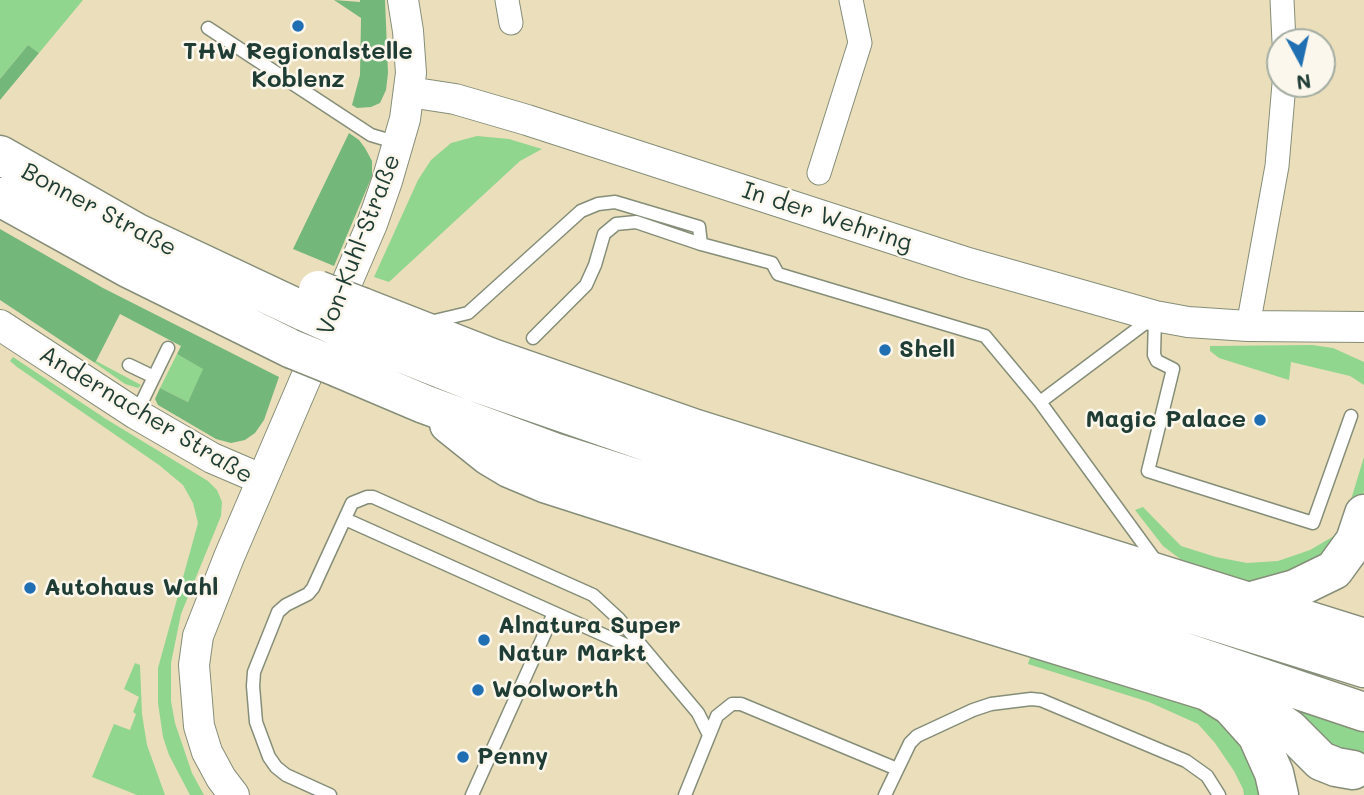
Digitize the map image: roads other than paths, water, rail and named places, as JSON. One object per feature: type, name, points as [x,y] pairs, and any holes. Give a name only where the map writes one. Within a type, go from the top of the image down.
[{"type":"highway","name":"Bonner Straße","points":[[0,155],[137,233],[200,263],[274,274],[312,301],[359,321]]},
{"type":"highway","points":[[0,197],[128,268],[292,349],[424,404],[634,479],[1104,625],[1364,712]]},
{"type":"highway","points":[[359,321],[410,325],[551,380],[696,429],[1364,638]]},
{"type":"highway","points":[[359,321],[474,382],[726,469],[1364,668]]},
{"type":"highway","points":[[424,404],[489,456],[509,468],[547,484],[859,584],[1193,685],[1231,706],[1269,715],[1289,729],[1321,761],[1336,767],[1359,767]]},
{"type":"highway","points":[[1248,602],[1295,589],[1334,570],[1345,558],[1364,514]]},
{"type":"highway","points":[[1231,706],[1258,735],[1267,753],[1279,795]]},
{"type":"highway","points":[[1316,795],[1359,767]]},
{"type":"street","name":"Von-Kuhl-Straße","points":[[261,479],[372,224],[398,143],[410,92],[411,73],[403,0]]},
{"type":"street","points":[[507,0],[511,23]]},
{"type":"street","name":"In der Wehring","points":[[819,173],[860,43],[851,0]]},
{"type":"street","points":[[1282,0],[1283,28]]},
{"type":"street","name":"In der Wehring","points":[[410,92],[455,99],[527,120],[968,263],[1155,316],[1188,322],[1248,326],[1364,327]]},
{"type":"street","points":[[1248,326],[1277,166],[1283,98]]},
{"type":"street","name":"Andernacher Straße","points":[[0,325],[136,414],[212,458],[261,479],[198,636],[194,664],[199,726],[207,752],[234,795]]},
{"type":"lane","points":[[208,28],[371,135],[398,143]]},
{"type":"lane","points":[[410,325],[468,313],[581,211],[598,204],[615,202],[699,227],[701,244]]},
{"type":"lane","points":[[533,338],[586,285],[604,234],[616,224],[636,222],[701,244],[772,263],[778,274],[985,336],[1040,402],[1169,578]]},
{"type":"lane","points":[[1040,402],[1155,316]]},
{"type":"lane","points":[[1155,316],[1154,355],[1157,361],[1173,369],[1148,471],[1313,523],[1352,416]]},
{"type":"lane","points":[[136,414],[168,348]]},
{"type":"lane","points":[[129,365],[154,377]]},
{"type":"lane","points":[[330,795],[286,775],[269,757],[256,722],[253,686],[257,662],[278,612],[308,594],[313,588],[352,503],[360,498],[373,497],[593,595],[610,610],[698,713],[709,735]]},
{"type":"lane","points":[[345,519],[649,655]]},
{"type":"lane","points":[[472,795],[554,613]]},
{"type":"lane","points":[[884,795],[910,743],[926,731],[991,704],[1031,699],[1041,700],[1186,761],[1207,776],[1219,795]]},
{"type":"lane","points":[[685,795],[717,716],[732,705],[741,704],[897,769]]},
{"type":"place","name":"THW Regionalstelle Koblenz","points":[[298,26]]},
{"type":"place","name":"Shell","points":[[885,350]]},
{"type":"place","name":"Magic Palace","points":[[1260,420]]},
{"type":"place","name":"Autohaus Wahl","points":[[30,588]]},
{"type":"place","name":"Alnatura Super Natur Markt","points":[[484,640]]},
{"type":"place","name":"Woolworth","points":[[478,690]]},
{"type":"place","name":"Penny","points":[[463,757]]}]
